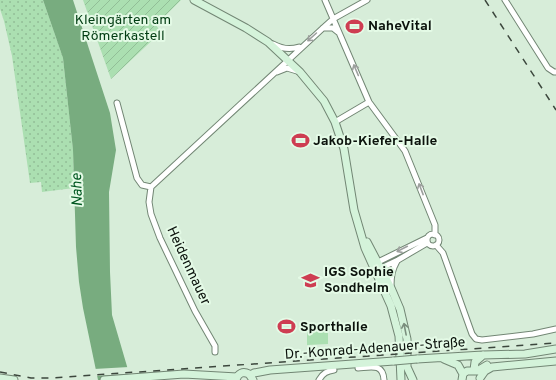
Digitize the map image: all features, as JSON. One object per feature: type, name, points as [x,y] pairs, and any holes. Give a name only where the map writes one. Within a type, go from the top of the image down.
[{"type":"street","points":[[194,0],[246,28],[268,42],[288,60],[321,95],[335,122],[344,149],[354,210],[362,234],[377,266],[392,306],[399,336],[397,360],[398,380]]},
{"type":"street","points":[[325,0],[370,102],[405,151],[435,225],[435,235],[439,240],[436,245]]},
{"type":"street","points":[[117,103],[137,178],[142,185],[151,187],[333,19],[367,0]]},
{"type":"street","points":[[505,0],[548,68],[556,72]]},
{"type":"street","points":[[323,28],[332,28],[342,37]]},
{"type":"street","points":[[268,42],[286,49],[294,49],[302,46]]},
{"type":"street","points":[[272,74],[287,68],[300,72]]},
{"type":"street","points":[[335,122],[370,102]]},
{"type":"street","name":"Heidenmauer","points":[[151,187],[150,208],[160,238],[195,311],[215,346],[215,352]]},
{"type":"street","points":[[377,266],[398,260],[427,241],[430,235],[435,235]]},
{"type":"street","points":[[377,266],[427,241]]},
{"type":"street","points":[[427,241],[431,246],[436,245]]},
{"type":"street","points":[[436,245],[442,252],[472,334],[476,339],[482,340],[533,334],[556,329]]},
{"type":"street","points":[[391,288],[391,276],[398,260]]},
{"type":"street","points":[[377,266],[391,288],[400,310],[408,347],[407,367],[413,380]]},
{"type":"street","name":"Dr.-Konrad-Adenauer-Straße","points":[[202,375],[236,378],[243,373],[252,378],[254,373],[270,370],[397,360],[525,354],[556,349]]},
{"type":"street","name":"Dr.-Konrad-Adenauer-Straße","points":[[475,371],[475,362],[486,355]]},
{"type":"street","points":[[438,358],[457,363],[461,368],[463,377]]},
{"type":"street","points":[[397,360],[402,380]]},
{"type":"street","points":[[480,379],[484,371],[490,368],[556,361]]},
{"type":"street","points":[[463,377],[469,370],[475,371],[489,365],[509,366]]},
{"type":"street","points":[[358,368],[380,368],[383,372],[384,380]]},
{"type":"street","points":[[319,380],[328,371],[334,370]]},
{"type":"street","points":[[475,371],[480,379]]},
{"type":"street","points":[[104,380],[184,374],[202,375],[223,380]]},
{"type":"street","points":[[0,378],[14,380]]},
{"type":"green space","points":[[0,0],[43,0],[63,58],[73,150],[74,188],[42,192],[41,182],[30,183],[12,56],[0,9]]},
{"type":"green space","name":"Kleingärten am Römerkastell","points":[[83,0],[181,0],[156,25],[161,32],[111,79]]},
{"type":"green space","points":[[328,330],[328,344],[307,345],[307,331]]},
{"type":"water","name":"Nahe","points":[[43,0],[73,0],[110,113],[116,150],[109,192],[112,315],[131,380],[98,380],[79,282],[76,247],[73,150],[63,58]]},
{"type":"pier","points":[[129,367],[131,374],[95,376],[94,369]]},
{"type":"railway","points":[[485,0],[556,110]]},
{"type":"railway","points":[[0,372],[31,378],[51,378],[556,343]]},
{"type":"place","name":"NaheVital","points":[[355,26]]},
{"type":"place","name":"Jakob-Kiefer-Halle","points":[[300,141]]},
{"type":"place","name":"IGS Sophie Sondhelm","points":[[311,280]]},
{"type":"place","name":"Sporthalle","points":[[287,327]]}]
